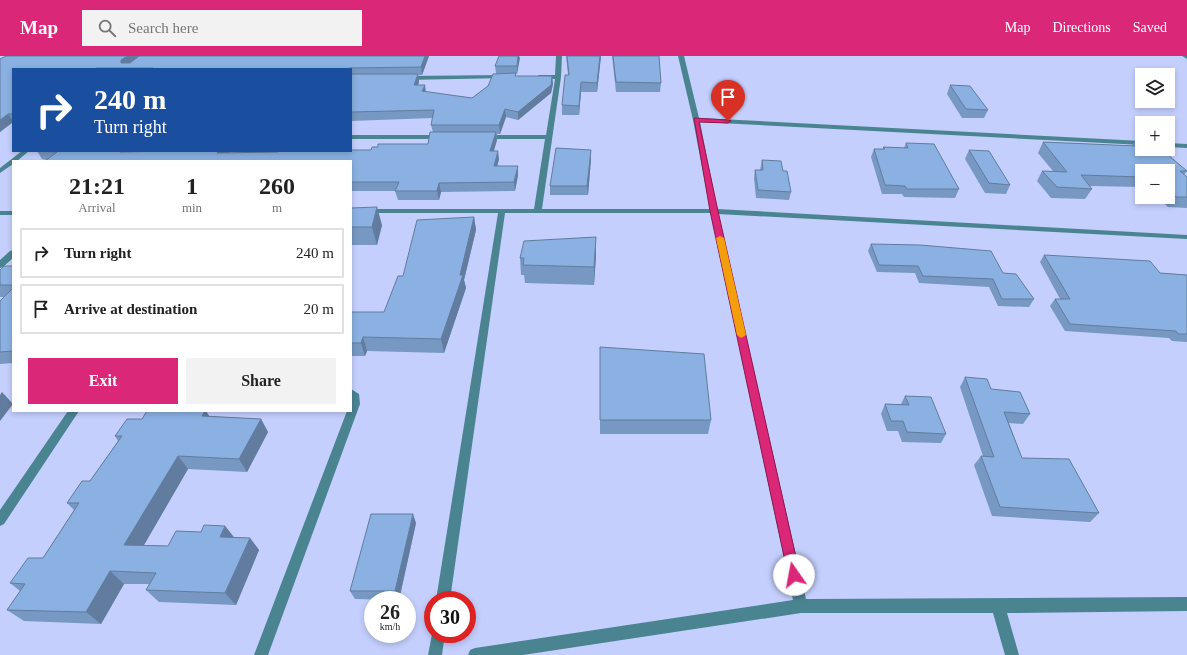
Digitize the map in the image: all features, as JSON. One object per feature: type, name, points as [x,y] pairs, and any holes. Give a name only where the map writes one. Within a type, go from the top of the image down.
[{"type":"street","points":[[538,210],[558,77],[558,56]]},
{"type":"street","points":[[680,56],[696,120],[714,211],[801,606]]},
{"type":"street","points":[[399,78],[510,77]]},
{"type":"street","points":[[534,77],[558,77]]},
{"type":"street","points":[[696,120],[1135,143]]},
{"type":"street","points":[[352,137],[454,137]]},
{"type":"street","points":[[477,137],[548,137]]},
{"type":"street","points":[[1175,145],[1187,146]]},
{"type":"street","points":[[14,160],[25,152]]},
{"type":"street","points":[[0,171],[12,162]]},
{"type":"street","points":[[352,210],[714,211],[1187,237]]},
{"type":"street","points":[[444,591],[502,210]]},
{"type":"street","points":[[0,213],[12,213]]},
{"type":"street","points":[[0,266],[12,254]]},
{"type":"street","points":[[261,655],[355,404],[355,397],[352,394]]},
{"type":"street","points":[[0,520],[73,412]]},
{"type":"street","points":[[475,655],[801,606],[1187,604]]},
{"type":"street","points":[[998,606],[1012,655]]},
{"type":"street","points":[[435,655],[437,643]]},
{"type":"building","points":[[6,56],[127,56],[121,60],[121,63],[130,63],[139,56],[425,56],[421,67],[12,68],[12,114],[8,114],[0,120],[0,59]]},
{"type":"building","points":[[499,56],[518,56],[517,66],[495,66]]},
{"type":"building","points":[[567,56],[600,56],[597,83],[581,82],[579,106],[562,105],[565,75],[569,75]]},
{"type":"building","points":[[613,56],[659,56],[661,83],[616,82]]},
{"type":"building","points":[[516,73],[515,76],[552,76],[551,85],[518,112],[505,109],[499,125],[431,125],[434,110],[352,112],[352,74],[418,74],[414,85],[425,85],[422,91],[472,98],[488,86],[493,74]]},
{"type":"building","points":[[950,85],[970,86],[988,110],[966,109]]},
{"type":"building","points":[[430,132],[496,132],[490,151],[498,151],[494,166],[518,166],[514,182],[439,183],[437,191],[395,191],[399,182],[352,182],[352,160],[46,160],[57,152],[352,152],[352,150],[371,150],[372,147],[378,147],[378,144],[428,144]]},
{"type":"building","points":[[1043,142],[1135,146],[1135,156],[1169,156],[1187,171],[1180,171],[1187,177],[1187,197],[1175,196],[1175,164],[1135,164],[1135,177],[1081,175],[1092,189],[1057,187],[1042,171],[1067,172]]},
{"type":"building","points":[[906,143],[934,144],[959,189],[907,189],[905,186],[885,185],[874,149],[885,149],[883,147],[908,148]]},
{"type":"building","points":[[556,148],[591,150],[587,186],[550,186]]},
{"type":"building","points":[[969,150],[989,151],[1010,185],[989,183]]},
{"type":"building","points":[[762,160],[781,161],[783,171],[787,171],[791,192],[758,190],[755,170],[763,170]]},
{"type":"building","points":[[377,207],[372,227],[352,227],[352,208]]},
{"type":"building","points":[[474,217],[460,275],[463,275],[441,339],[363,337],[361,343],[352,343],[352,312],[384,312],[398,276],[403,276],[417,220]]},
{"type":"building","points":[[596,237],[594,267],[523,265],[524,258],[520,258],[524,241]]},
{"type":"building","points":[[871,244],[920,245],[991,251],[1003,273],[1016,274],[1034,299],[1002,299],[993,279],[923,276],[918,266],[879,265]]},
{"type":"building","points":[[1044,255],[1150,261],[1160,273],[1187,275],[1187,334],[1178,334],[1176,331],[1070,324],[1055,299],[1070,299]]},
{"type":"building","points":[[4,266],[12,266],[12,285],[0,285],[0,270]]},
{"type":"building","points":[[12,289],[12,351],[0,352],[0,301]]},
{"type":"building","points":[[600,347],[704,354],[711,420],[600,420]]},
{"type":"building","points":[[965,377],[987,379],[991,389],[1020,392],[1030,414],[1004,412],[1022,458],[1069,459],[1099,513],[1000,507],[981,456],[994,457]]},
{"type":"building","points":[[905,396],[931,397],[946,434],[907,432],[903,421],[891,421],[885,404],[909,405]]},
{"type":"building","points":[[146,412],[204,412],[202,416],[261,419],[239,459],[178,456],[124,545],[168,546],[176,531],[201,532],[204,525],[225,526],[220,537],[250,538],[225,593],[146,590],[156,573],[110,571],[86,612],[7,610],[25,584],[10,583],[28,558],[43,558],[79,503],[67,503],[82,481],[90,481],[122,436],[115,436],[127,419],[142,419]]},
{"type":"building","points":[[371,514],[413,514],[395,591],[350,591]]},
{"type":"slow traffic","points":[[720,238],[741,335]]},
{"type":"route","points":[[728,121],[696,120],[714,211],[794,575]]}]
